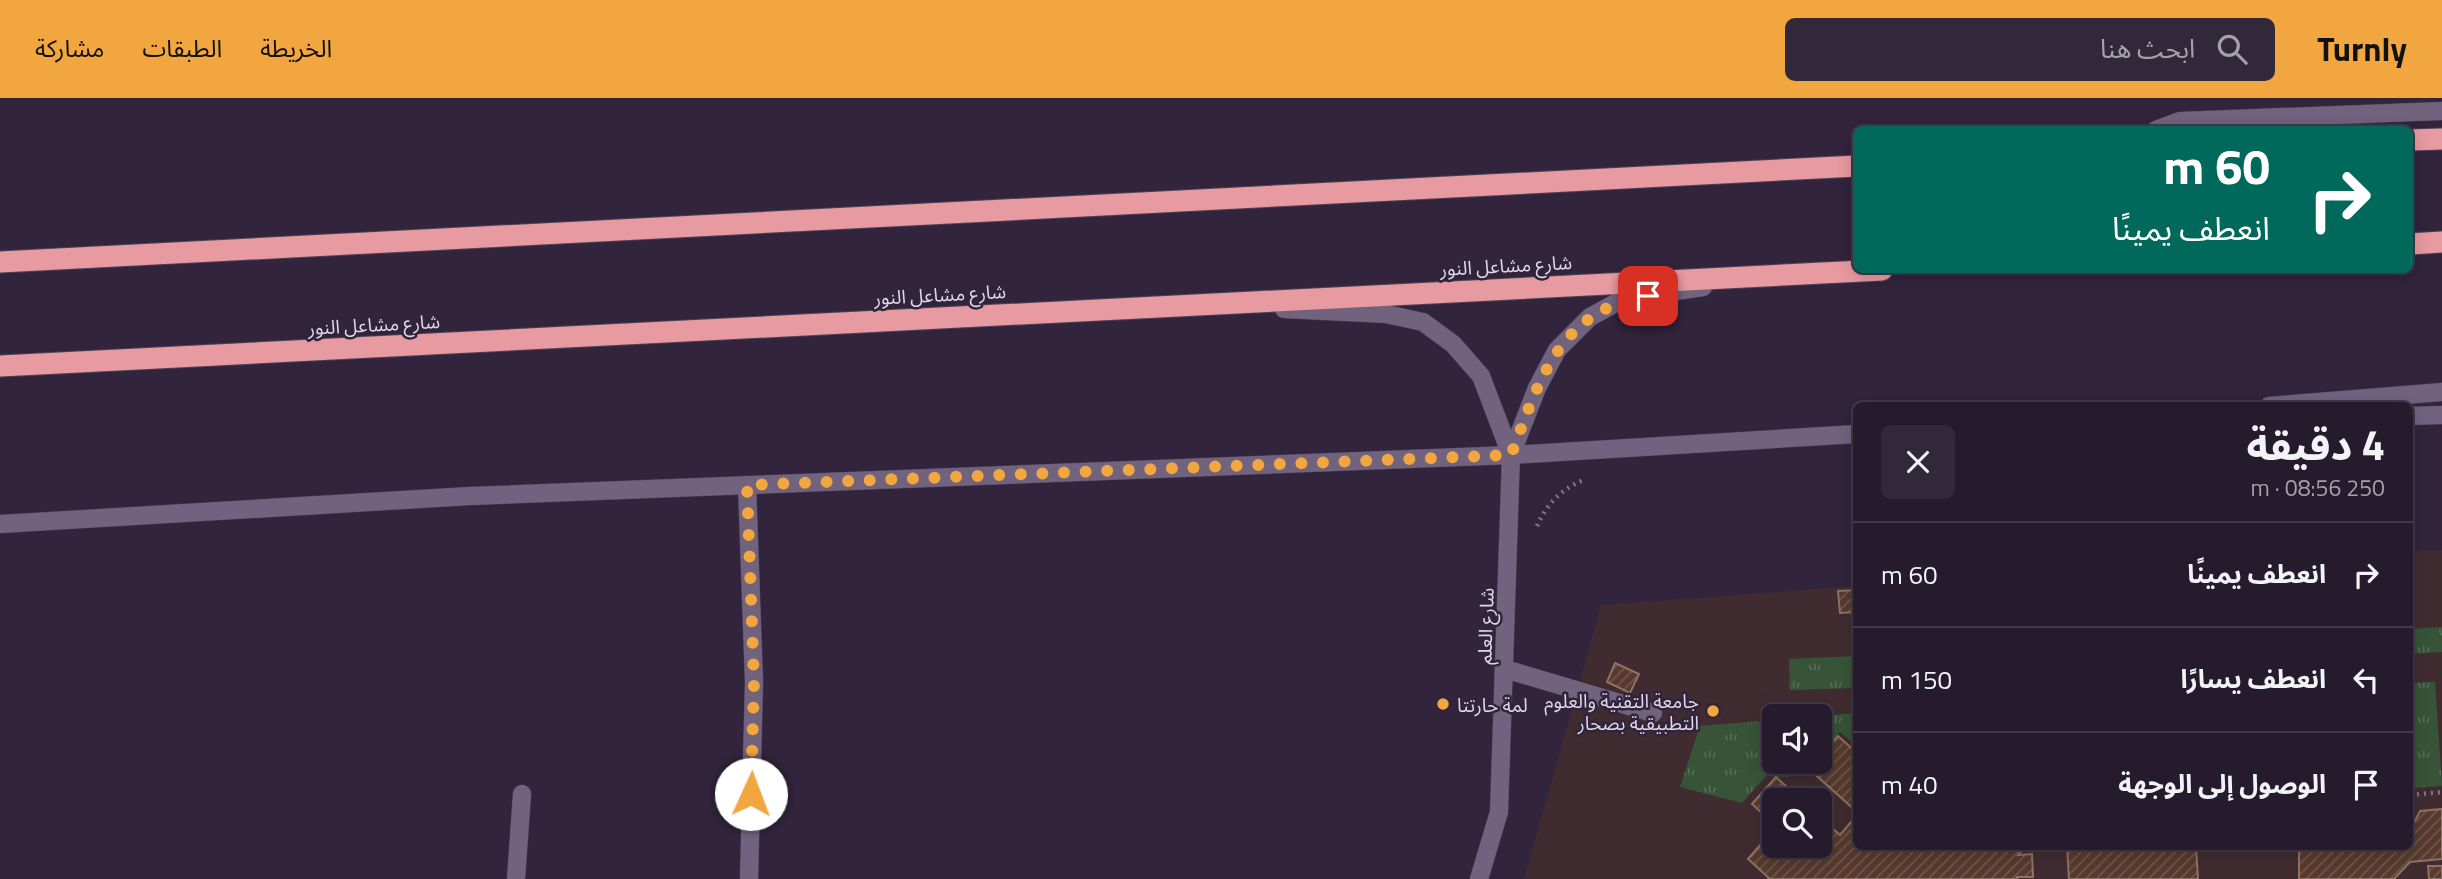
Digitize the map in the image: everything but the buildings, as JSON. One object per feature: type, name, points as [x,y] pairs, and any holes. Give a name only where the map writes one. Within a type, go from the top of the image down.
[{"type":"highway","points":[[2413,140],[2442,139]]},
{"type":"highway","points":[[0,262],[1853,166]]},
{"type":"highway","points":[[2413,244],[2442,242]]},
{"type":"highway","name":"شارع مشاعل النور","points":[[0,366],[1853,271]]},
{"type":"street","points":[[2167,126],[2180,121],[2442,111]]},
{"type":"street","points":[[1511,455],[1537,388],[1557,350],[1590,317],[1623,299],[1796,274]]},
{"type":"street","points":[[1191,304],[1386,314],[1423,322],[1453,344],[1481,376],[1511,455]]},
{"type":"street","points":[[2318,402],[2442,392]]},
{"type":"street","points":[[2413,416],[2442,415]]},
{"type":"street","points":[[0,524],[456,497],[1511,455],[1853,434]]},
{"type":"street","name":"شارع العلم","points":[[1479,879],[1499,812],[1511,455]]},
{"type":"street","points":[[747,485],[754,682],[749,879]]},
{"type":"street","points":[[1505,669],[1653,713]]},
{"type":"street","points":[[516,879],[522,794]]},
{"type":"path","points":[[1534,533],[1544,511],[1560,493],[1581,480],[1592,478]]},
{"type":"path","points":[[2413,795],[2442,792]]},
{"type":"shaded area","name":"جامعة التقنية والعلوم التطبيقية بصحار","points":[[2442,550],[2442,879],[1524,879],[1601,605],[1853,586],[1853,850],[2413,850],[2413,551]]},
{"type":"green space","points":[[2442,627],[2442,652],[2413,654],[2413,629]]},
{"type":"green space","points":[[1853,656],[1853,688],[1790,690],[1789,659]]},
{"type":"green space","points":[[2435,682],[2442,786],[2413,788],[2413,683]]},
{"type":"green space","points":[[1853,713],[1853,743],[1840,732],[1832,740],[1832,715]]},
{"type":"green space","points":[[1762,721],[1762,774],[1795,774],[1786,777],[1767,775],[1742,803],[1680,787],[1700,726]]},
{"type":"place","name":"لمة حارتتا","points":[[1443,704]]},
{"type":"place","name":"جامعة التقنية والعلوم التطبيقية بصحار","points":[[1713,711]]},
{"type":"route","points":[[751,794],[754,682],[747,485],[1511,455],[1537,388],[1557,350],[1590,317],[1623,299],[1648,296]]}]
